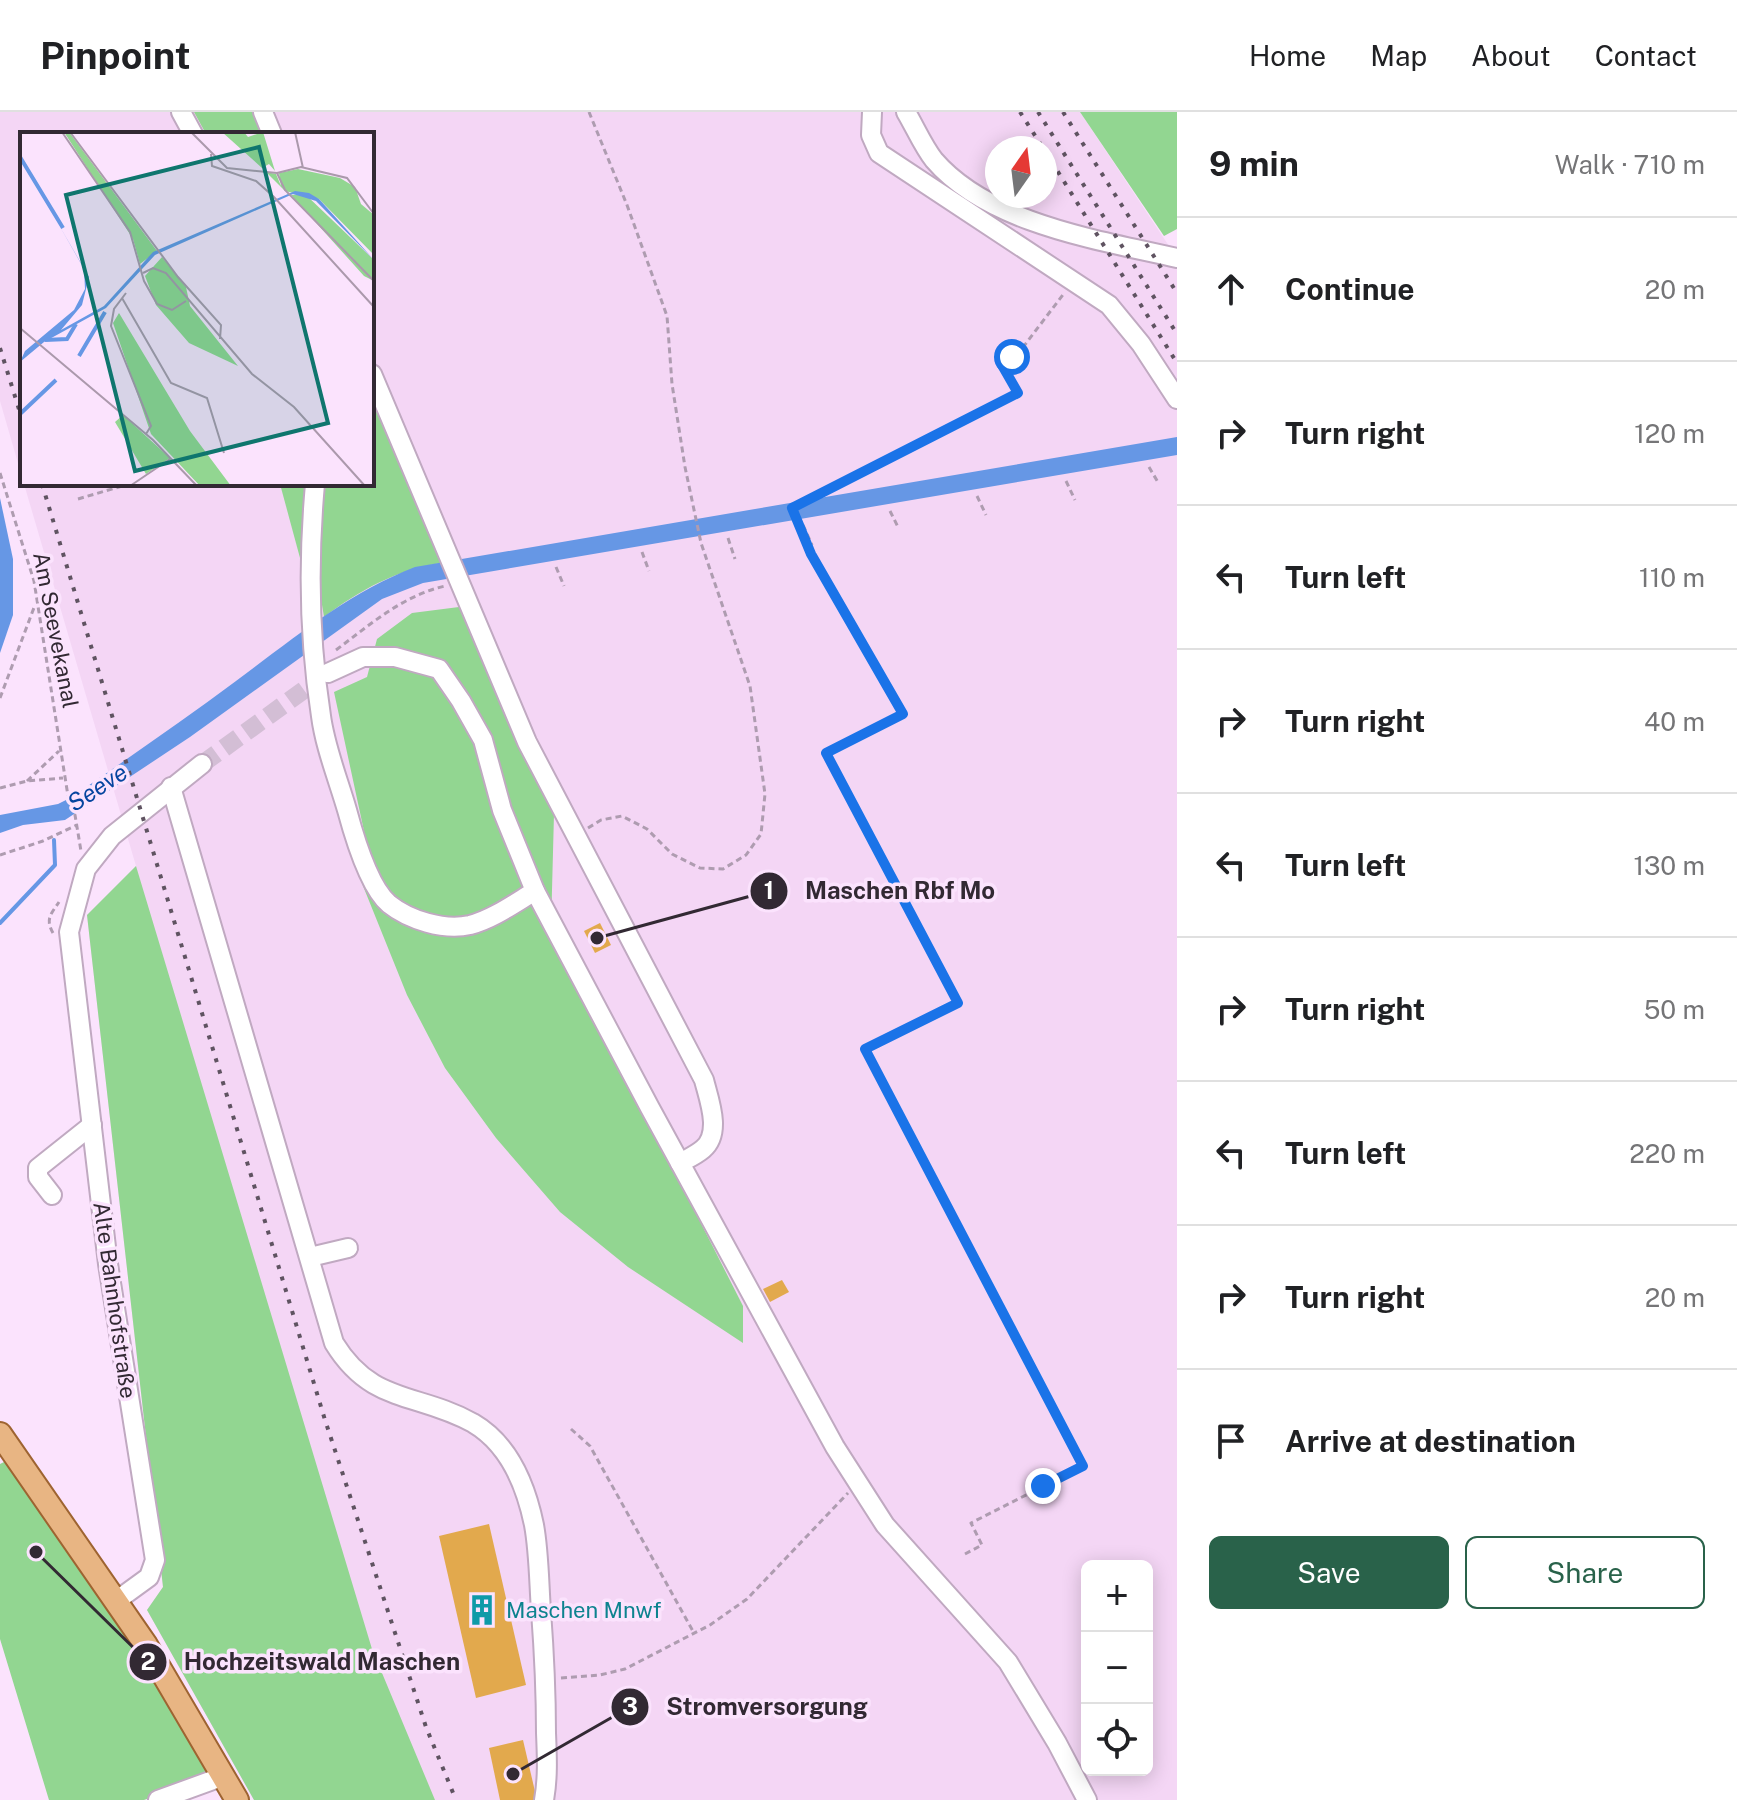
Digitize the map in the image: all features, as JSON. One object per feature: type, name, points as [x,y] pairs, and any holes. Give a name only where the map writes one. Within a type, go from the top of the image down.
[{"type":"main road","points":[[0,1434],[146,1645],[237,1800]]},
{"type":"street","points":[[181,112],[192,132]]},
{"type":"street","points":[[263,112],[271,132]]},
{"type":"street","points":[[872,112],[871,135],[879,153],[1109,305],[1141,344],[1177,399]]},
{"type":"street","points":[[906,112],[934,160],[966,187],[1001,208],[1069,233],[1177,258]]},
{"type":"street","points":[[374,379],[527,742],[704,1080],[712,1111],[712,1135],[705,1148],[680,1163]]},
{"type":"street","points":[[315,486],[309,573],[321,718],[353,832],[367,869],[387,902],[413,919],[441,925],[468,925],[505,909],[535,891]]},
{"type":"street","points":[[327,665],[363,657],[395,657],[439,669],[483,740],[502,810],[535,891],[857,1484],[885,1525],[1008,1662],[1087,1800]]},
{"type":"street","name":"Alte Bahnhofstraße","points":[[116,1601],[149,1577],[155,1560],[108,1264],[69,932],[86,869],[112,836],[202,764]]},
{"type":"street","points":[[171,787],[334,1343],[348,1365],[391,1394],[434,1406],[474,1424],[497,1441],[510,1459],[534,1525],[546,1678],[547,1782],[544,1800]]},
{"type":"street","points":[[52,1195],[38,1177],[38,1168],[92,1125]]},
{"type":"street","points":[[310,1257],[348,1248]]},
{"type":"street","points":[[158,1800],[224,1776]]},
{"type":"path","points":[[575,835],[601,820],[622,816],[647,829],[672,854],[700,868],[723,869],[746,855],[761,834],[765,794],[750,686],[701,543],[685,467],[672,384],[667,316],[589,112]]},
{"type":"path","points":[[965,1554],[982,1545],[971,1523],[1083,1466],[865,1049],[958,1003],[826,753],[903,714],[811,554],[792,508],[1018,393],[1002,365],[1024,346],[1071,282]]},
{"type":"path","points":[[1149,467],[1159,484]]},
{"type":"path","name":"Am Seevekanal","points":[[0,473],[34,581],[68,796],[75,815]]},
{"type":"path","points":[[1066,481],[1075,500]]},
{"type":"path","points":[[78,499],[122,486]]},
{"type":"path","points":[[977,496],[986,515]]},
{"type":"path","points":[[890,511],[898,527]]},
{"type":"path","points":[[803,525],[812,545]]},
{"type":"path","points":[[728,538],[735,559]]},
{"type":"path","points":[[642,552],[649,571]]},
{"type":"path","points":[[556,567],[564,586]]},
{"type":"path","points":[[327,665],[400,602],[450,585]]},
{"type":"path","points":[[0,698],[36,601]]},
{"type":"path","points":[[27,781],[60,750]]},
{"type":"path","points":[[0,788],[27,781],[65,778]]},
{"type":"path","points":[[0,855],[43,841],[77,825]]},
{"type":"path","points":[[571,1429],[590,1446],[694,1633]]},
{"type":"path","points":[[546,1678],[573,1678],[625,1669],[710,1625],[747,1599],[857,1484]]},
{"type":"shaded area","points":[[0,112],[1080,112],[1177,258],[1177,1800],[254,1800],[147,1610],[163,1587],[87,915],[136,866],[25,486],[374,486],[374,132],[20,132],[20,470],[0,401]]},
{"type":"green space","points":[[194,112],[256,112],[264,132],[205,132]]},
{"type":"green space","points":[[1080,112],[1177,112],[1177,229],[1164,236]]},
{"type":"green space","points":[[374,400],[441,563],[379,582],[324,617],[314,556],[322,486],[374,486]]},
{"type":"green space","points":[[281,486],[309,486],[303,569]]},
{"type":"green space","points":[[459,607],[554,814],[551,928],[743,1306],[743,1343],[628,1267],[560,1212],[496,1138],[445,1068],[407,995],[359,876],[364,831],[334,692],[367,677],[377,639],[412,613]]},
{"type":"green space","points":[[136,866],[372,1649],[435,1800],[254,1800],[147,1610],[163,1587],[87,915]]},
{"type":"green space","points":[[10,1459],[218,1773],[144,1800],[49,1800],[0,1639],[0,1464]]},
{"type":"water","name":"Seeve","points":[[1177,437],[1177,455],[423,583],[382,599],[190,737],[65,820],[23,825],[0,833],[0,815],[58,804],[72,797],[344,603],[415,567]]},
{"type":"water","points":[[0,498],[13,559],[13,615],[0,653]]},
{"type":"building","points":[[600,923],[611,945],[595,953],[584,931]]},
{"type":"building","points":[[782,1280],[789,1292],[770,1302],[763,1289]]},
{"type":"building","name":"Maschen Mnwf","points":[[489,1524],[526,1685],[476,1698],[439,1536]]},
{"type":"building","points":[[523,1740],[537,1800],[500,1800],[489,1748]]},
{"type":"waterway","points":[[0,923],[55,865],[54,840]]},
{"type":"tunnel","points":[[202,764],[326,674]]},
{"type":"railway","points":[[1020,112],[1035,136]]},
{"type":"railway","points":[[1038,112],[1177,334]]},
{"type":"railway","points":[[1063,112],[1177,293]]},
{"type":"railway","points":[[1057,170],[1177,363]]},
{"type":"railway","points":[[0,348],[20,413]]},
{"type":"railway","points":[[43,486],[325,1420],[426,1727],[456,1800]]},
{"type":"place","name":"Maschen Rbf Mo","points":[[597,938]]},
{"type":"place","name":"Hochzeitswald Maschen","points":[[36,1552]]},
{"type":"place","name":"Maschen Mnwf","points":[[482,1610]]},
{"type":"place","name":"Stromversorgung","points":[[513,1774]]},
{"type":"route","points":[[1012,357],[1002,365],[1018,393],[792,508],[811,554],[903,714],[826,753],[958,1003],[865,1049],[1083,1466],[1043,1486]]}]
